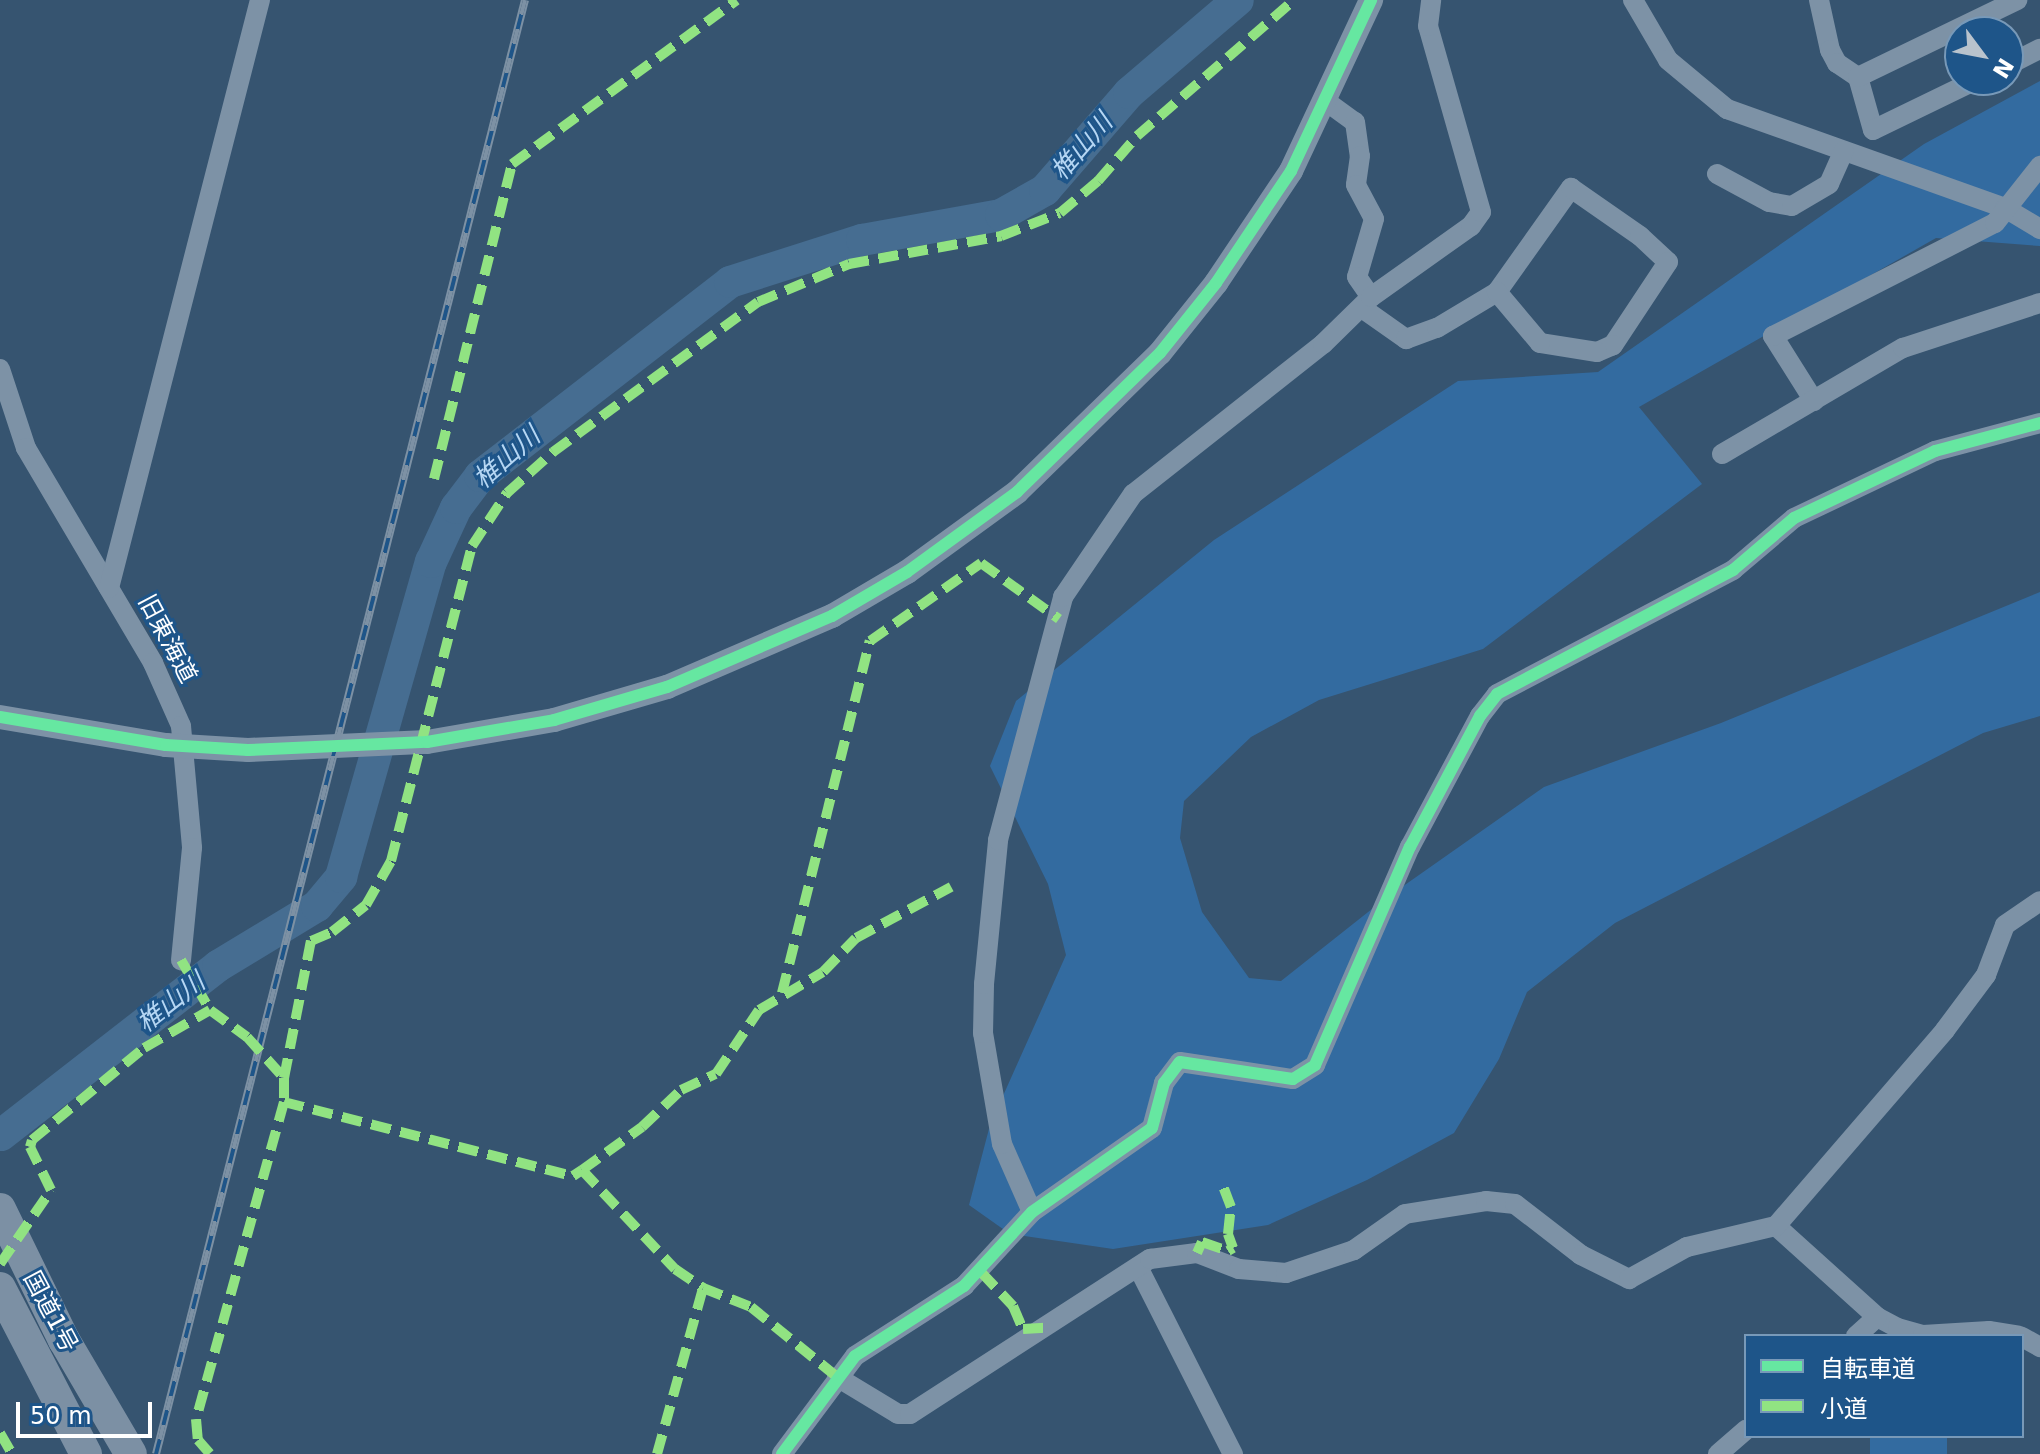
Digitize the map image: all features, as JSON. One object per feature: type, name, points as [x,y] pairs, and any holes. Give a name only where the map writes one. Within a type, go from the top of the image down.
[{"type":"highway","name":"国道1号","points":[[0,1209],[64,1340],[131,1454]]},
{"type":"highway","name":"国道1号","points":[[0,1288],[86,1454]]},
{"type":"street","points":[[109,588],[260,0]]},
{"type":"street","points":[[0,717],[166,745],[343,749],[531,724],[667,687],[796,633],[907,572],[1017,492],[1131,386],[1189,319],[1267,209],[1327,102],[1371,0]]},
{"type":"street","points":[[1032,1212],[1002,1144],[983,1033],[984,984],[998,840],[1063,597],[1133,494],[1198,447],[1366,303],[1460,234],[1481,212],[1428,26],[1431,0]]},
{"type":"street","points":[[1633,0],[1668,60],[1706,95],[1766,126],[2005,208],[2040,229]]},
{"type":"street","points":[[1819,0],[1830,50],[1837,63],[1858,77],[1873,130]]},
{"type":"street","points":[[1858,77],[2017,0]]},
{"type":"street","points":[[1717,174],[1769,202],[1792,206],[1829,184],[1873,130],[1944,96]]},
{"type":"street","points":[[1327,102],[1355,122],[1360,156],[1356,185],[1374,219],[1357,277],[1366,303],[1406,339],[1437,328],[1497,292],[1571,188],[1640,236],[1668,262],[1613,345],[1597,352],[1540,343],[1497,292]]},
{"type":"street","points":[[1814,401],[1773,336],[1995,223],[2040,166]]},
{"type":"street","points":[[1722,454],[1903,348],[2040,303]]},
{"type":"street","name":"旧東海道","points":[[0,369],[26,448],[153,663],[181,726],[192,848],[181,960]]},
{"type":"street","points":[[782,1454],[855,1356],[981,1272],[1032,1212],[1152,1128],[1164,1083],[1180,1062],[1293,1079],[1315,1065],[1410,847],[1480,716],[1497,694],[1733,570],[1794,518],[1935,451],[2040,423]]},
{"type":"street","points":[[837,1377],[898,1414],[910,1414],[1150,1259],[1197,1253],[1239,1269],[1286,1273],[1354,1250],[1405,1214],[1500,1199],[1515,1204],[1581,1255],[1629,1279],[1687,1247],[1776,1226],[1945,1030],[1986,975],[2005,925],[2040,901]]},
{"type":"street","points":[[1776,1226],[1877,1317],[1920,1334]]},
{"type":"street","points":[[1138,1267],[1233,1454]]},
{"type":"street","points":[[1858,1334],[1877,1317]]},
{"type":"street","points":[[1940,1334],[1989,1331],[2004,1334]]},
{"type":"street","points":[[1718,1454],[1744,1432]]},
{"type":"shaded area","points":[[2040,81],[2040,246],[1936,238],[1639,407],[1702,484],[1483,649],[1319,700],[1251,737],[1184,801],[1180,838],[1202,912],[1249,978],[1281,981],[1382,901],[1544,787],[1721,723],[2040,592],[2040,716],[1983,733],[1615,923],[1527,992],[1499,1059],[1454,1133],[1367,1180],[1268,1225],[1113,1249],[1010,1234],[969,1205],[990,1125],[1066,955],[1048,884],[990,766],[1016,701],[1214,540],[1458,381],[1598,372],[1924,144],[2012,96],[2024,96],[2024,90]]},
{"type":"shaded area","points":[[1870,1438],[1947,1438],[1947,1454],[1870,1454]]},
{"type":"waterway","name":"椎山川","points":[[1,1135],[218,966],[317,906],[341,877],[431,562],[456,508],[480,476],[730,282],[862,240],[1001,215],[1045,190],[1129,93],[1238,0]]},
{"type":"railway","points":[[156,1454],[525,0]]},
{"type":"marked path","points":[[434,479],[512,164],[737,0]]},
{"type":"marked path","points":[[284,1078],[311,941],[332,932],[366,905],[391,861],[472,546],[507,493],[553,452],[758,302],[849,264],[1001,236],[1060,213],[1098,181],[1137,136],[1294,0]]},
{"type":"marked path","points":[[782,993],[870,641],[981,563],[1059,619]]},
{"type":"marked path","points":[[582,1170],[642,1127],[681,1090],[716,1074],[759,1010],[823,972],[856,938],[951,887]]},
{"type":"marked path","points":[[181,960],[210,1010]]},
{"type":"marked path","points":[[210,1010],[247,1037],[284,1078],[284,1102],[196,1419],[198,1440],[210,1454]]},
{"type":"marked path","points":[[0,1264],[51,1190],[30,1147],[32,1140],[144,1048],[210,1010]]},
{"type":"marked path","points":[[284,1102],[573,1176],[582,1170],[675,1269],[703,1288],[751,1307],[837,1377]]},
{"type":"marked path","points":[[1197,1253],[1202,1242],[1228,1251],[1233,1248],[1228,1234],[1231,1207],[1222,1184]]},
{"type":"marked path","points":[[981,1272],[1013,1306],[1023,1329],[1045,1328]]},
{"type":"marked path","points":[[657,1454],[703,1288]]},
{"type":"marked path","points":[[0,1433],[12,1454]]},
{"type":"cycle path","points":[[0,717],[166,745],[248,750],[427,742],[554,720],[667,687],[832,616],[907,572],[1017,492],[1160,353],[1216,283],[1291,171],[1371,0]]},
{"type":"cycle path","points":[[782,1454],[855,1356],[964,1286],[1032,1212],[1152,1128],[1164,1083],[1180,1062],[1293,1079],[1315,1065],[1410,847],[1480,716],[1497,694],[1733,570],[1794,518],[1935,451],[2040,423]]}]
